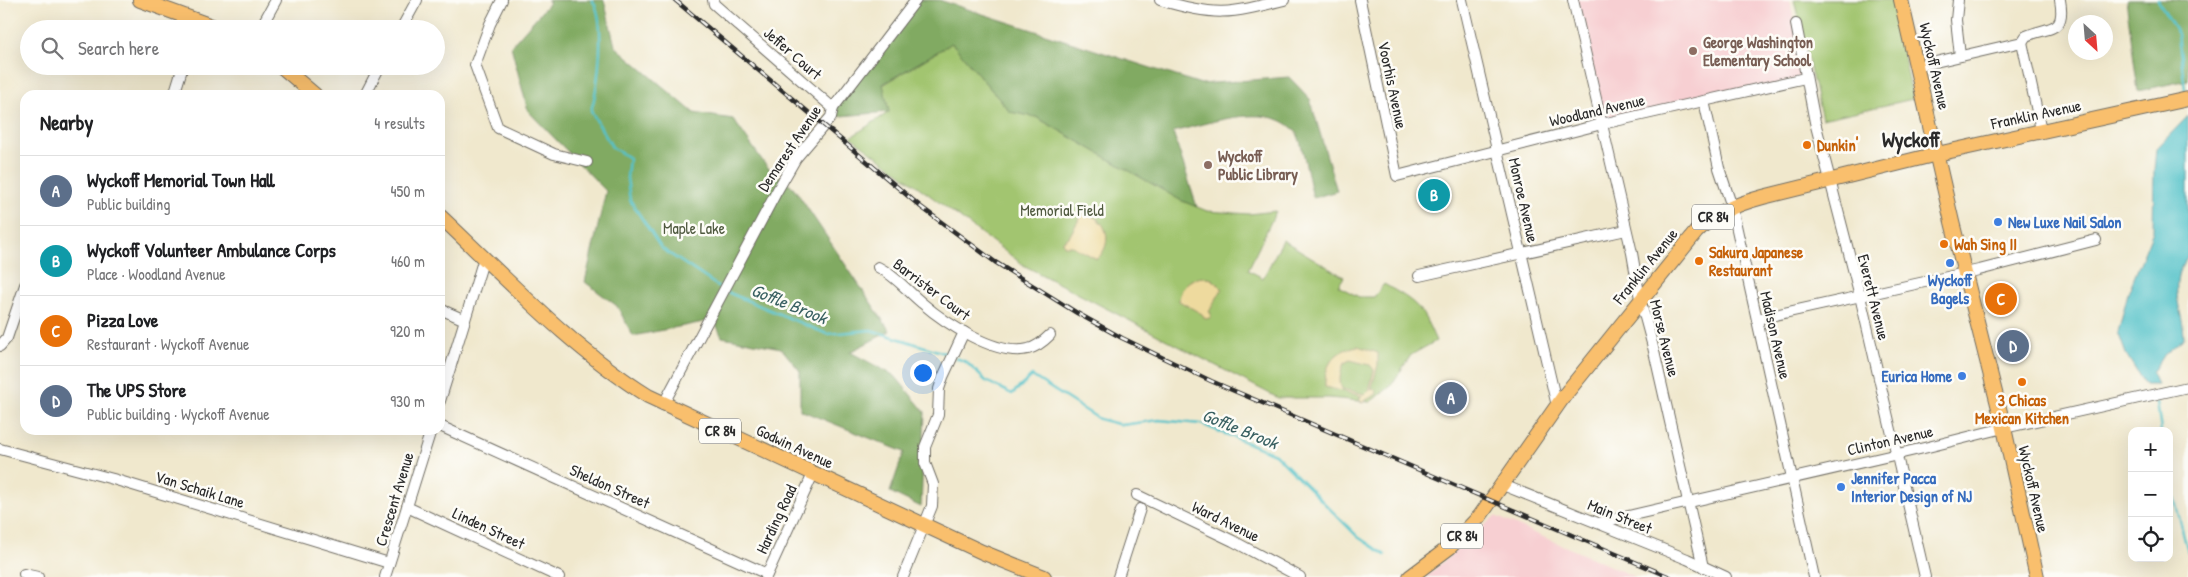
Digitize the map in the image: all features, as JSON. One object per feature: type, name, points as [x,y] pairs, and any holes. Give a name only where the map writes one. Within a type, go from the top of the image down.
[{"type":"main road","name":"Wyckoff Avenue","points":[[1901,0],[2004,428],[2036,577]]},
{"type":"main road","points":[[147,1],[187,20]]},
{"type":"main road","points":[[292,75],[309,90]]},
{"type":"main road","name":"Franklin Avenue","points":[[1410,577],[1450,547],[1471,526],[1503,485],[1557,406],[1640,299],[1703,224],[1732,207],[1751,200],[1937,154],[2188,99]]},
{"type":"main road","name":"Godwin Avenue","points":[[445,221],[594,359],[620,378],[664,405],[924,525],[1044,577]]},
{"type":"street","points":[[265,20],[276,0]]},
{"type":"street","points":[[406,20],[417,0]]},
{"type":"street","points":[[502,0],[490,24],[475,65],[498,128],[554,154],[587,162]]},
{"type":"street","name":"Jeffer Court","points":[[712,0],[714,4],[833,108]]},
{"type":"street","name":"Demarest Avenue","points":[[664,405],[796,158],[830,118],[833,108],[916,0]]},
{"type":"street","points":[[1160,0],[1198,11],[1225,13],[1284,0]]},
{"type":"street","name":"Voorhis Avenue","points":[[1360,0],[1397,176]]},
{"type":"street","name":"Monroe Avenue","points":[[1462,0],[1557,406]]},
{"type":"street","name":"Morse Avenue","points":[[1573,0],[1640,299],[1703,567]]},
{"type":"street","points":[[1958,0],[1956,20],[1960,56]]},
{"type":"street","points":[[1918,66],[2022,42],[2026,36],[2056,26],[2061,22],[2060,0]]},
{"type":"street","name":"Everett Avenue","points":[[1796,24],[1805,78],[1860,296],[1925,577]]},
{"type":"street","points":[[2022,42],[2041,130]]},
{"type":"street","points":[[176,90],[180,75]]},
{"type":"street","points":[[368,90],[375,75]]},
{"type":"street","name":"Woodland Avenue","points":[[1397,176],[1602,124],[1805,78]]},
{"type":"street","name":"Madison Avenue","points":[[1704,101],[1719,168],[1732,207],[1814,577]]},
{"type":"street","points":[[1419,276],[1626,230]]},
{"type":"street","points":[[1757,319],[1966,272],[2096,240]]},
{"type":"street","points":[[445,385],[484,258]]},
{"type":"street","name":"Barrister Court","points":[[878,267],[897,279],[940,317],[964,332],[989,344],[1018,350],[1034,348],[1050,335]]},
{"type":"street","points":[[0,346],[7,338],[20,300]]},
{"type":"street","points":[[445,311],[465,320]]},
{"type":"street","points":[[904,577],[932,506],[934,495],[932,479],[925,464],[926,447],[938,415],[938,402],[943,376],[964,332]]},
{"type":"street","name":"Clinton Avenue","points":[[1598,523],[1896,455],[2004,428],[2188,388]]},
{"type":"street","name":"Sheldon Street","points":[[445,428],[766,576]]},
{"type":"street","name":"Crescent Avenue","points":[[385,577],[429,435]]},
{"type":"street","name":"Van Schaik Lane","points":[[0,449],[130,484],[390,563]]},
{"type":"street","name":"Harding Road","points":[[766,576],[813,474]]},
{"type":"street","name":"Main Street","points":[[1503,485],[1726,577]]},
{"type":"street","name":"Ward Avenue","points":[[1137,495],[1233,541],[1300,577]]},
{"type":"street","name":"Linden Street","points":[[407,507],[559,577]]},
{"type":"street","points":[[1118,577],[1140,509]]},
{"type":"street","points":[[24,574],[38,577]]},
{"type":"shaded area","name":"George Washington Elementary School","points":[[1573,0],[1790,0],[1805,78],[1602,124]]},
{"type":"shaded area","points":[[1495,516],[1599,561],[1635,577],[1426,577]]},
{"type":"green space","name":"Maple Lake","points":[[547,0],[604,0],[615,46],[694,113],[733,119],[767,167],[794,188],[890,331],[850,352],[895,376],[925,412],[921,507],[890,492],[904,452],[800,410],[800,371],[781,348],[722,337],[714,320],[633,336],[617,306],[585,282],[606,191],[528,111],[511,46],[550,2]]},
{"type":"green space","points":[[914,0],[939,0],[1201,84],[1289,77],[1310,99],[1337,191],[1313,198],[1298,136],[1285,122],[1270,117],[1237,117],[1173,132],[1197,207],[1180,200],[1036,117],[1010,112],[952,43],[883,84],[889,112],[829,117]]},
{"type":"green space","points":[[1794,0],[1892,0],[1913,99],[1822,119]]},
{"type":"green space","points":[[2126,0],[2188,0],[2188,80],[2138,91]]},
{"type":"green space","name":"Memorial Field","points":[[952,43],[1010,112],[1036,117],[1180,200],[1207,211],[1249,214],[1276,211],[1248,270],[1263,278],[1283,240],[1344,277],[1338,286],[1359,297],[1374,297],[1384,284],[1405,296],[1422,312],[1436,341],[1411,355],[1390,387],[1370,402],[1329,398],[1278,398],[1025,266],[851,137],[889,112],[883,85]]},
{"type":"sand","points":[[1082,214],[1097,219],[1106,231],[1106,245],[1103,253],[1097,259],[1072,246],[1064,246],[1063,241],[1069,237]]},
{"type":"sand","points":[[1203,277],[1212,279],[1222,289],[1209,312],[1211,313],[1210,318],[1205,319],[1202,314],[1179,301],[1181,291],[1186,284],[1194,279]]},
{"type":"sand","points":[[1358,346],[1378,353],[1378,365],[1371,390],[1375,389],[1377,394],[1362,402],[1359,398],[1362,396],[1325,387],[1326,371],[1332,359],[1350,348]],"holes":[[[1350,360],[1370,365],[1374,370],[1369,391],[1364,394],[1342,389],[1340,379],[1344,363]]]},
{"type":"water","points":[[2188,116],[2188,255],[2178,276],[2177,284],[2184,338],[2162,357],[2152,373],[2157,385],[2145,385],[2126,354],[2118,332],[2128,293],[2153,231],[2156,149]]},
{"type":"waterway","name":"Goffle Brook","points":[[592,0],[597,9],[599,22],[600,54],[591,111],[612,147],[629,158],[627,178],[630,200],[661,248],[722,289]]},
{"type":"waterway","points":[[2158,0],[2178,34],[2185,89]]},
{"type":"waterway","name":"Goffle Brook","points":[[727,292],[827,334],[871,330],[951,355]]},
{"type":"waterway","name":"Goffle Brook","points":[[956,358],[966,362],[986,381],[1012,394],[1032,376],[1099,419],[1122,425],[1159,420],[1201,424],[1275,454],[1358,537],[1385,555]]},
{"type":"waterway","points":[[2157,402],[2160,427]]},
{"type":"waterway","points":[[2173,493],[2188,552]]},
{"type":"railway","points":[[675,0],[921,207],[995,262],[1077,313],[1122,338],[1211,381],[1670,577]]},
{"type":"place","name":"George Washington Elementary School","points":[[1693,51]]},
{"type":"place","name":"Dunkin'","points":[[1807,145]]},
{"type":"place","name":"Wyckoff Public Library","points":[[1208,165]]},
{"type":"place","name":"Wyckoff Volunteer Ambulance Corps","points":[[1434,195]]},
{"type":"place","name":"New Luxe Nail Salon","points":[[1998,222]]},
{"type":"place","name":"Wah Sing II","points":[[1944,244]]},
{"type":"place","name":"Sakura Japanese Restaurant","points":[[1699,261]]},
{"type":"place","name":"Wyckoff Bagels","points":[[1950,263]]},
{"type":"place","name":"Pizza Love","points":[[2001,299]]},
{"type":"place","name":"The UPS Store","points":[[2013,346]]},
{"type":"place","name":"Eurica Home","points":[[1962,376]]},
{"type":"place","name":"3 Chicas Mexican Kitchen","points":[[2022,382]]},
{"type":"place","name":"Wyckoff Memorial Town Hall","points":[[1451,398]]},
{"type":"place","name":"Jennifer Pacca Interior Design of NJ","points":[[1841,487]]},
{"type":"district","name":"Wyckoff","points":[[1911,140]]}]
